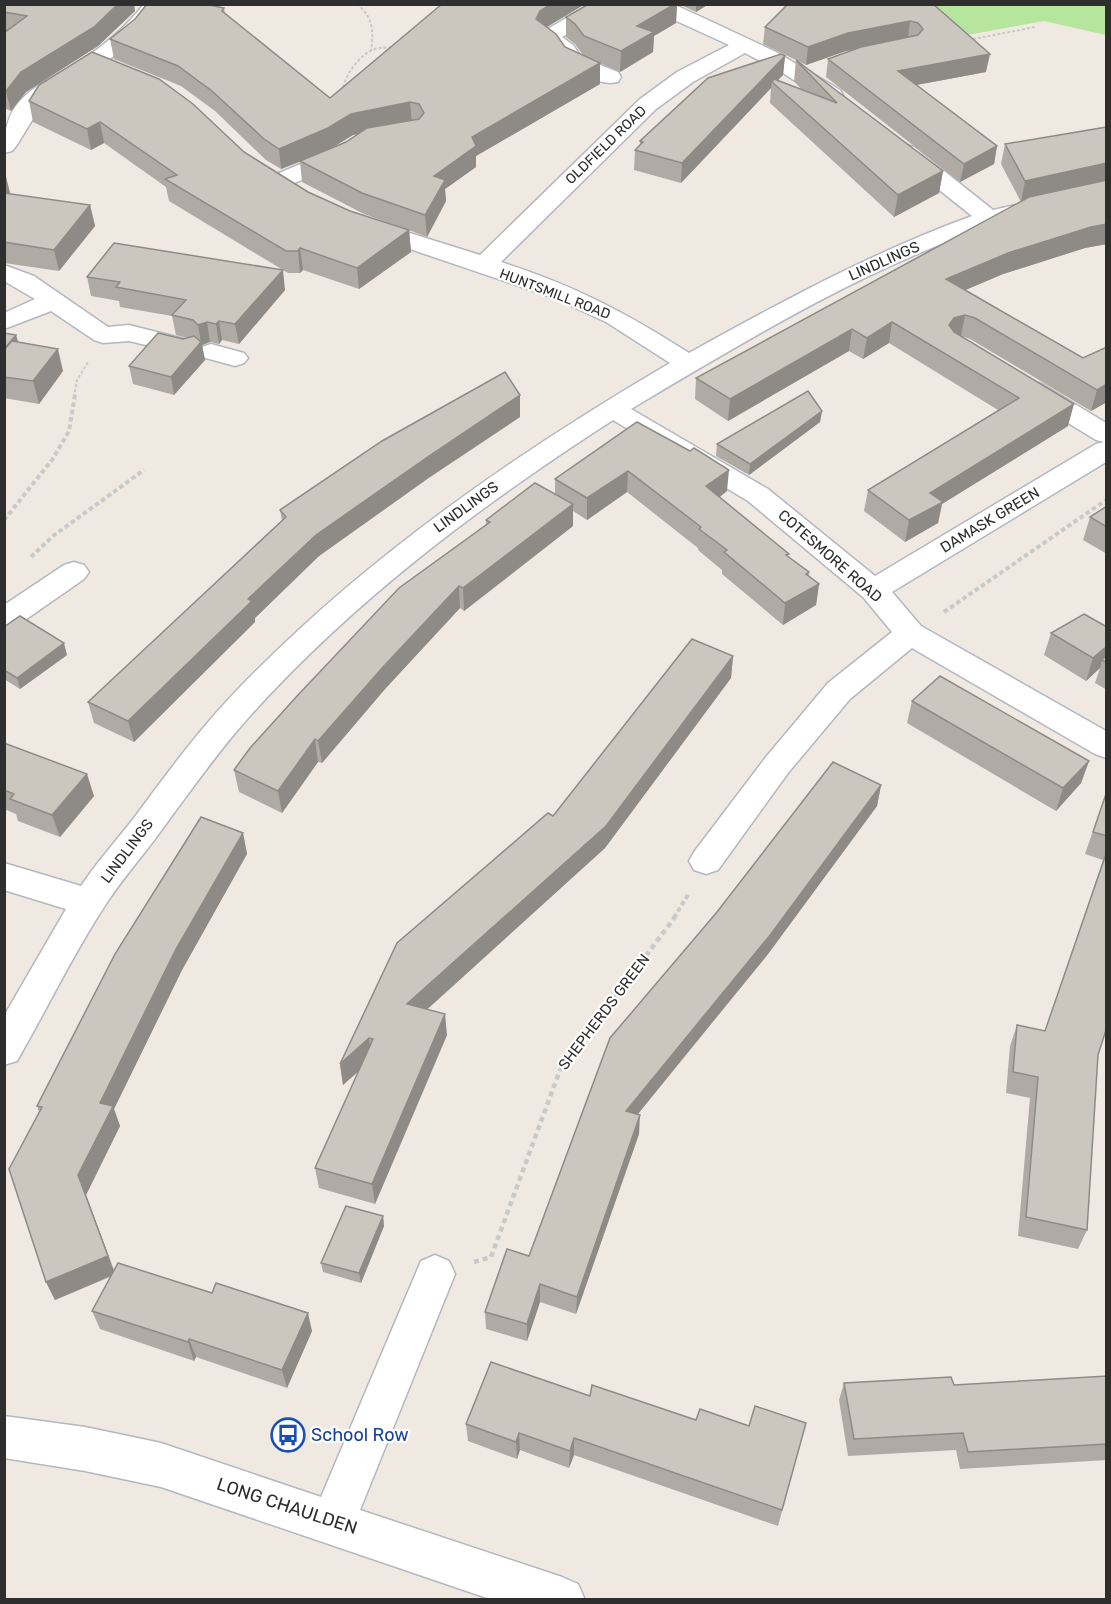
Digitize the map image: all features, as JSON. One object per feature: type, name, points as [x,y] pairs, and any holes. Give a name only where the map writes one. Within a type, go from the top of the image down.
[{"type":"street","points":[[4,146],[14,136],[23,115],[34,99],[94,62],[121,42],[155,4]]},
{"type":"street","points":[[606,4],[548,37],[566,49],[574,62],[610,77]]},
{"type":"street","points":[[655,4],[744,45],[814,71],[849,108]]},
{"type":"street","name":"OLDFIELD ROAD","points":[[483,266],[648,104],[685,77],[744,45]]},
{"type":"street","points":[[94,62],[117,70]]},
{"type":"street","points":[[300,194],[272,177],[339,156],[361,142]]},
{"type":"street","points":[[894,142],[989,218]]},
{"type":"street","name":"LINDLINGS","points":[[4,1050],[88,902],[186,771],[249,697],[329,617],[408,550],[514,472],[611,408],[688,363],[852,274],[989,218],[1107,192]]},
{"type":"street","name":"HUNTSMILL ROAD","points":[[351,220],[588,303],[622,321],[688,363]]},
{"type":"street","points":[[4,272],[25,281],[52,302],[103,335],[129,333],[211,352]]},
{"type":"street","points":[[4,322],[52,302]]},
{"type":"street","points":[[1011,376],[1107,434]]},
{"type":"street","name":"COTESMORE ROAD","points":[[611,408],[758,495],[873,590],[910,633],[1107,746]]},
{"type":"street","name":"DAMASK GREEN","points":[[873,590],[1107,450]]},
{"type":"street","points":[[4,620],[74,572]]},
{"type":"street","points":[[706,861],[777,765],[839,691],[910,633]]},
{"type":"street","points":[[4,876],[88,902]]},
{"type":"street","points":[[333,1522],[435,1274]]},
{"type":"street","name":"LONG CHAULDEN","points":[[4,1437],[85,1449],[161,1465],[463,1568],[562,1599]]},
{"type":"path","points":[[357,4],[374,22],[374,34],[371,51],[342,83],[342,97],[350,126],[361,142]]},
{"type":"path","points":[[958,42],[1035,27]]},
{"type":"path","points":[[371,51],[403,45]]},
{"type":"path","points":[[4,520],[52,460],[69,431],[77,380],[103,335]]},
{"type":"path","points":[[29,558],[53,536],[144,470]]},
{"type":"path","points":[[910,633],[1107,500]]},
{"type":"path","name":"SHEPHERDS GREEN","points":[[435,1274],[491,1257],[560,1070],[672,922],[706,861]]},
{"type":"green space","points":[[918,5],[1106,5],[1106,35],[1044,21],[956,37]]},
{"type":"building","points":[[4,4],[118,4],[94,27],[21,72],[4,91],[4,33],[27,16],[4,12]]},
{"type":"building","points":[[147,4],[205,4],[224,8],[222,11],[330,98],[442,4],[551,4],[540,11],[536,19],[556,34],[565,47],[600,63],[472,137],[476,146],[434,176],[445,180],[425,215],[362,193],[300,161],[346,142],[367,128],[419,119],[424,113],[419,104],[410,102],[351,114],[328,128],[279,149],[264,139],[212,91],[178,66],[110,39],[135,19]]},
{"type":"building","points":[[589,4],[675,4],[637,26],[654,32],[621,51],[584,36],[566,17]]},
{"type":"building","points":[[788,4],[933,4],[990,54],[898,71],[997,146],[964,164],[828,59],[861,47],[918,35],[923,29],[918,23],[910,21],[848,33],[808,47],[765,27]]},
{"type":"building","points":[[92,52],[159,79],[193,104],[244,152],[308,192],[350,211],[409,230],[357,268],[300,248],[298,251],[286,251],[165,179],[177,175],[100,122],[87,129],[29,101],[39,85]]},
{"type":"building","points":[[781,54],[785,56],[682,163],[635,150],[643,142],[640,141],[708,78]]},
{"type":"building","points":[[796,60],[943,171],[898,195],[772,82],[774,79],[837,103]]},
{"type":"building","points":[[1107,127],[1107,163],[1025,181],[1005,144]]},
{"type":"building","points":[[1107,180],[1107,224],[1008,253],[946,279],[1083,358],[1107,347],[1107,384],[1097,390],[975,318],[965,315],[954,318],[949,325],[954,332],[1074,404],[930,493],[943,502],[909,520],[868,490],[1019,398],[892,322],[867,338],[852,329],[730,399],[696,378],[1029,197]]},
{"type":"building","points":[[4,193],[90,205],[54,250],[4,242]]},
{"type":"building","points":[[114,243],[283,270],[235,324],[219,321],[216,324],[207,322],[198,325],[193,320],[172,315],[186,300],[116,287],[120,282],[87,277]]},
{"type":"building","points":[[4,333],[16,335],[4,349]]},
{"type":"building","points":[[158,333],[183,339],[194,336],[201,342],[171,377],[129,366]]},
{"type":"building","points":[[12,341],[58,349],[33,381],[4,377],[4,350]]},
{"type":"building","points":[[505,372],[520,395],[316,535],[248,599],[252,601],[128,721],[88,702],[286,517],[280,510],[382,441]]},
{"type":"building","points":[[808,391],[822,411],[750,464],[717,444]]},
{"type":"building","points":[[637,422],[690,451],[694,448],[729,470],[706,486],[789,554],[786,555],[809,572],[806,574],[819,584],[785,603],[724,552],[727,550],[699,529],[701,527],[628,471],[587,498],[555,479]]},
{"type":"building","points":[[535,483],[573,504],[463,588],[459,586],[318,741],[315,739],[278,791],[234,770],[250,748],[298,695],[399,588],[490,522],[486,520]]},
{"type":"building","points":[[1107,506],[1107,527],[1090,517]]},
{"type":"building","points":[[1084,614],[1107,627],[1107,646],[1093,658],[1051,633]]},
{"type":"building","points":[[20,616],[64,643],[17,678],[4,670],[4,627]]},
{"type":"building","points":[[692,639],[733,656],[606,826],[407,1004],[445,1014],[372,1184],[315,1168],[373,1039],[369,1038],[340,1064],[397,943],[548,813],[553,816]]},
{"type":"building","points":[[940,676],[1089,761],[1063,788],[912,701]]},
{"type":"building","points":[[4,743],[87,774],[52,815],[10,799],[14,794],[4,790]]},
{"type":"building","points":[[833,762],[881,785],[771,934],[626,1111],[640,1115],[577,1297],[540,1284],[527,1324],[485,1312],[507,1249],[529,1256],[610,1038],[717,912]]},
{"type":"building","points":[[1107,791],[1107,836],[1093,832]]},
{"type":"building","points":[[201,817],[243,833],[176,949],[100,1103],[113,1106],[78,1175],[108,1256],[46,1282],[9,1169],[42,1107],[37,1106],[115,954]]},
{"type":"building","points":[[1107,851],[1107,1027],[1098,1055],[1087,1230],[1026,1217],[1038,1077],[1013,1072],[1017,1025],[1045,1031]]},
{"type":"building","points":[[346,1206],[383,1216],[359,1273],[321,1263]]},
{"type":"building","points":[[118,1263],[212,1293],[216,1283],[308,1313],[282,1370],[189,1339],[188,1342],[92,1311]]},
{"type":"building","points":[[491,1362],[590,1396],[592,1385],[696,1420],[700,1409],[749,1426],[755,1406],[806,1423],[782,1510],[574,1438],[570,1451],[519,1433],[516,1442],[466,1424]]},
{"type":"building","points":[[1107,1376],[1107,1444],[968,1452],[963,1433],[854,1439],[844,1383],[951,1377],[954,1385]]},
{"type":"place","name":"School Row","points":[[288,1435]]}]
